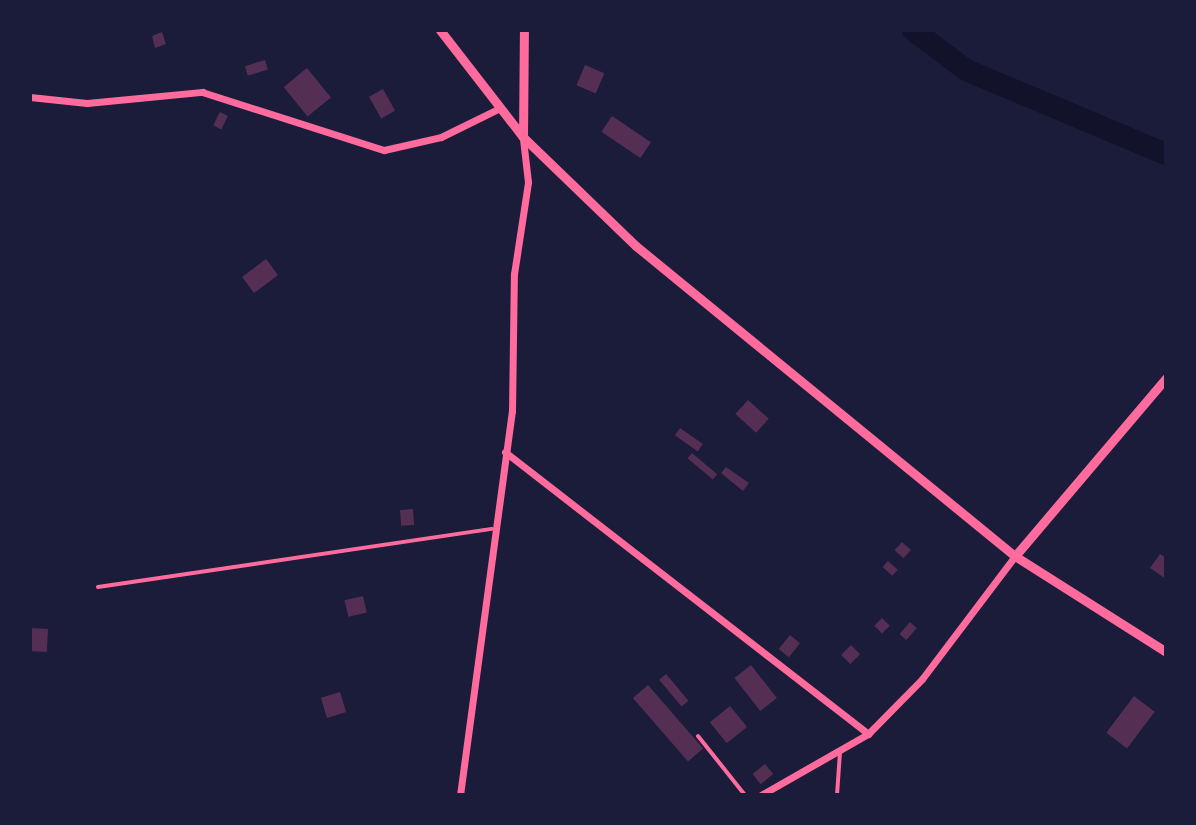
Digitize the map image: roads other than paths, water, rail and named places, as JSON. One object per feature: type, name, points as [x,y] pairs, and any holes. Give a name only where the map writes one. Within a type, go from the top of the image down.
[{"type":"street","points":[[440,30],[523,137],[636,246],[1015,556],[1166,652]]},
{"type":"street","points":[[460,795],[492,529],[505,452],[514,274],[528,182],[523,137],[524,30]]},
{"type":"street","points":[[30,97],[87,103],[202,92],[384,150],[441,137],[500,108]]},
{"type":"street","points":[[761,795],[868,734],[922,679],[1015,556],[1166,378]]},
{"type":"street","points":[[505,452],[868,734]]},
{"type":"lane","points":[[98,587],[492,529]]},
{"type":"lane","points":[[698,736],[745,795]]},
{"type":"lane","points":[[837,795],[840,752]]},
{"type":"waterway","points":[[913,30],[966,70],[1166,154]]}]
